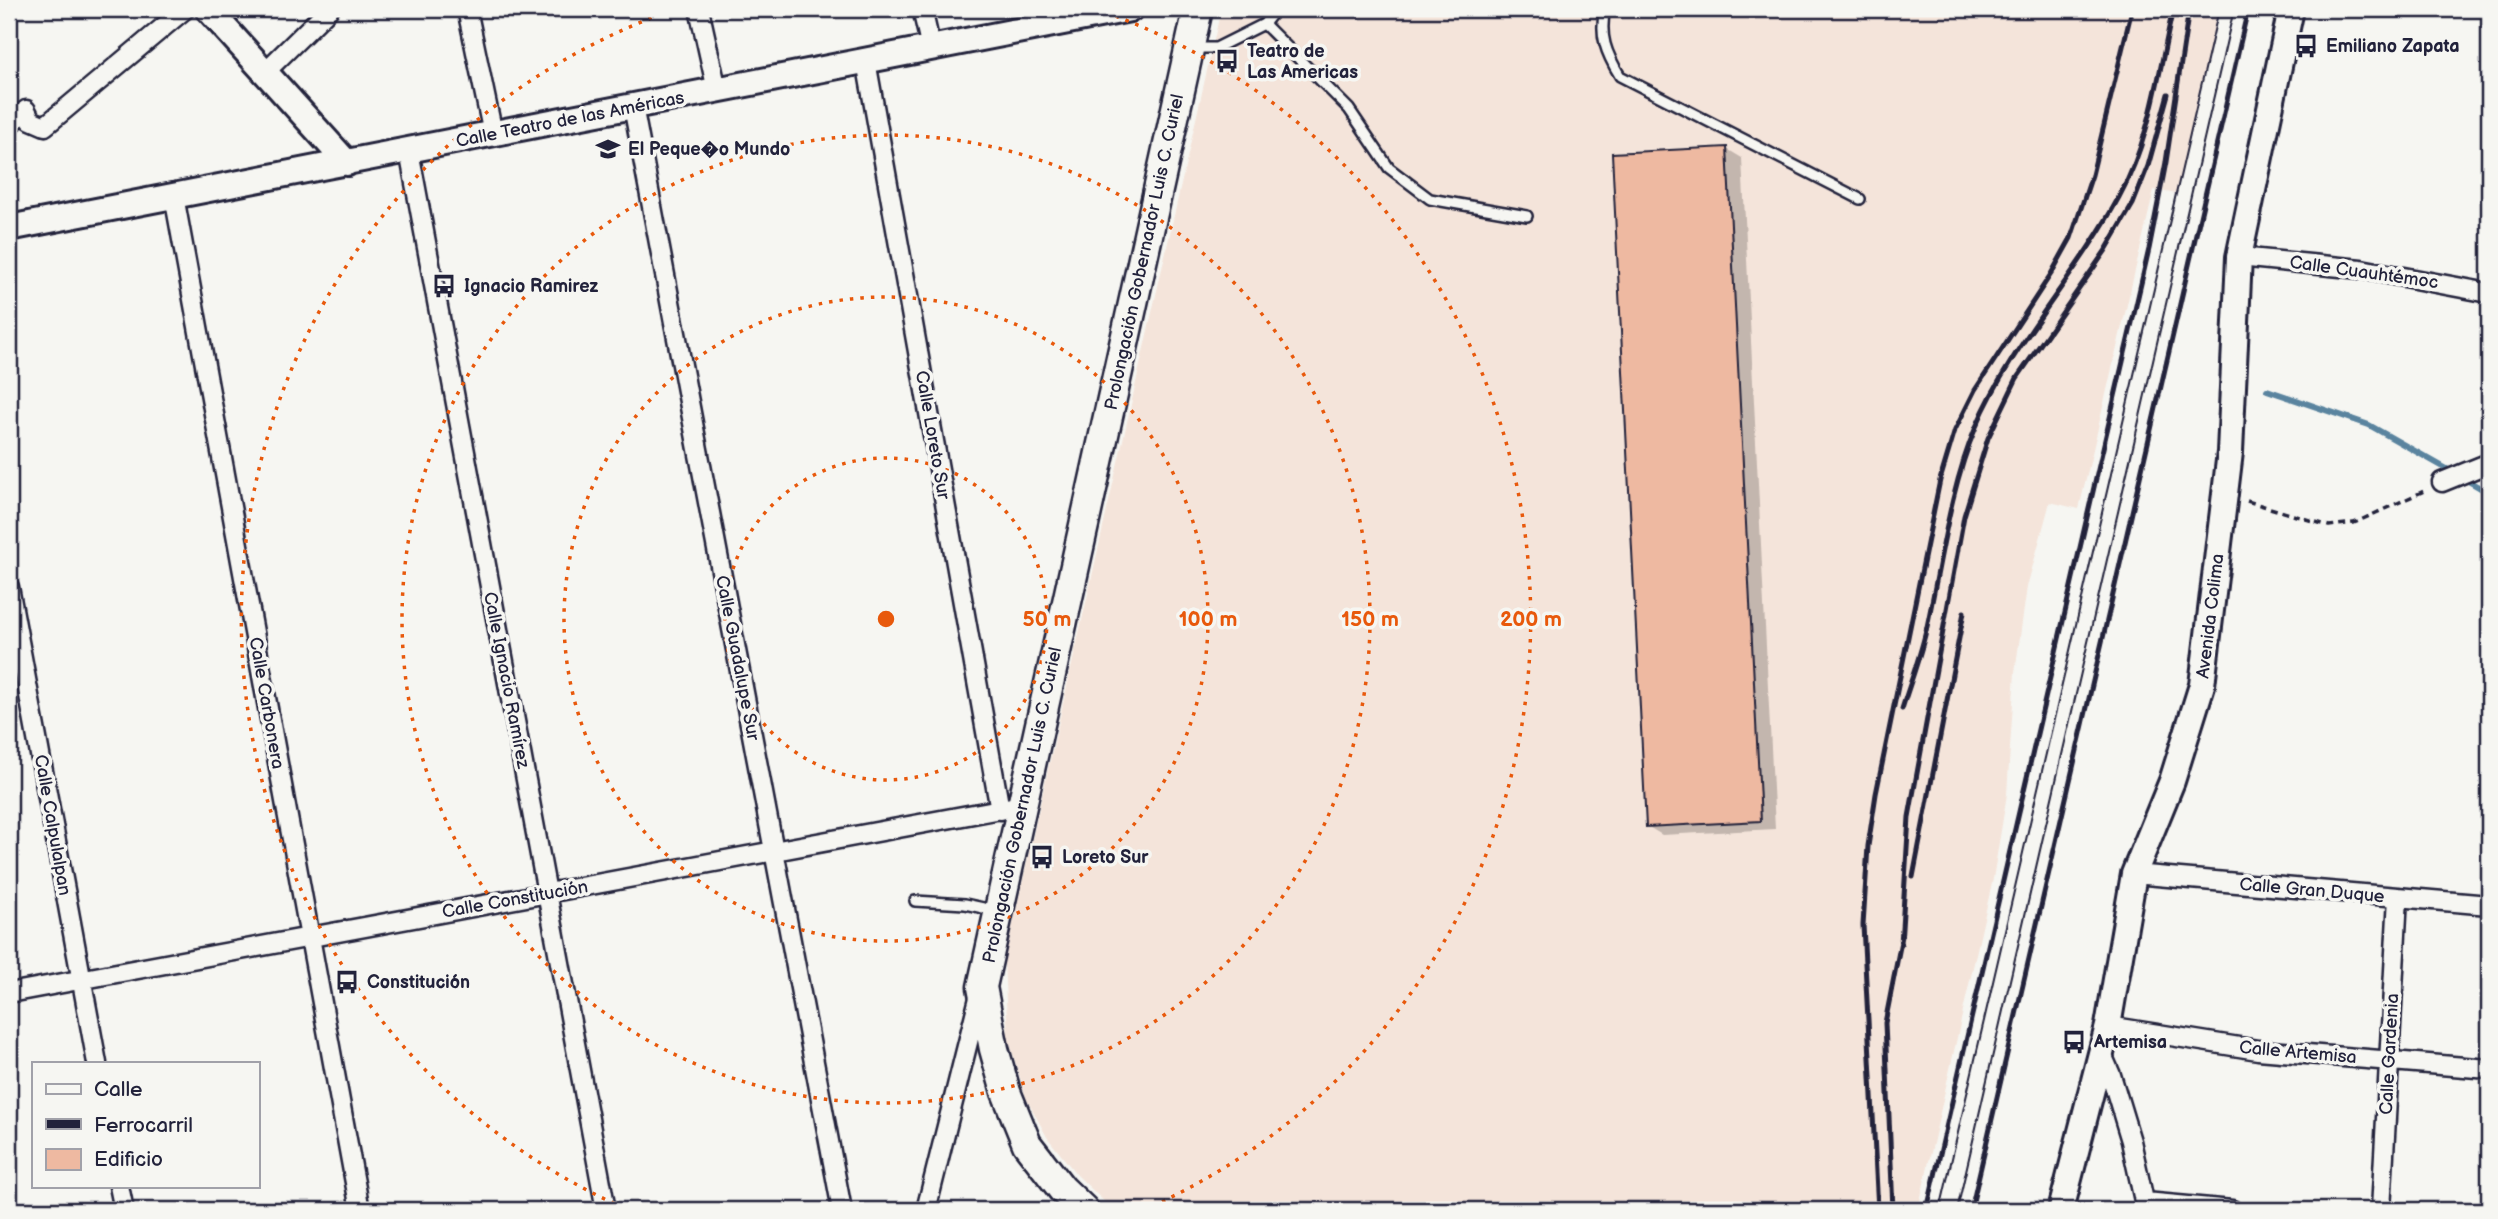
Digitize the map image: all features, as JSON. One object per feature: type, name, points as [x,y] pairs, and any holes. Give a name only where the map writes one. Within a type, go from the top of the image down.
[{"type":"main road","name":"Prolongación Gobernador Luis C. Curiel","points":[[1084,1210],[1062,1189],[1027,1144],[993,1049],[982,988],[999,911],[1011,808],[1198,9]]},
{"type":"street","points":[[9,125],[26,110],[31,120],[45,126],[185,9]]},
{"type":"street","points":[[208,9],[347,163]]},
{"type":"street","points":[[265,72],[329,9]]},
{"type":"street","points":[[467,9],[493,134]]},
{"type":"street","points":[[699,9],[717,90]]},
{"type":"street","points":[[922,9],[931,48]]},
{"type":"street","name":"Calle Teatro de las Américas","points":[[9,228],[1130,9]]},
{"type":"street","name":"Avenida Colima","points":[[2061,1210],[2108,1026],[2134,874],[2172,781],[2202,685],[2230,452],[2239,257],[2291,9]]},
{"type":"street","name":"Calle Loreto Sur","points":[[866,61],[1011,808]]},
{"type":"street","name":"Calle Guadalupe Sur","points":[[633,106],[842,1210]]},
{"type":"street","name":"Calle Ignacio Ramírez","points":[[409,151],[606,1210]]},
{"type":"street","name":"Calle Carbonera","points":[[174,196],[359,1210]]},
{"type":"street","name":"Calle Cuauhtémoc","points":[[2239,257],[2361,268],[2489,293]]},
{"type":"street","points":[[2442,482],[2482,466]]},
{"type":"street","name":"Calle Calpulalpan","points":[[9,587],[97,1062]]},
{"type":"street","name":"Calle Constitución","points":[[9,993],[1011,808]]},
{"type":"street","name":"Calle Gran Duque","points":[[2134,874],[2489,905]]},
{"type":"street","name":"Calle Gardenia","points":[[2381,1210],[2398,897]]},
{"type":"street","points":[[926,1210],[982,988]]},
{"type":"street","name":"Calle Artemisa","points":[[2108,1026],[2258,1050],[2489,1069]]},
{"type":"street","points":[[2101,1052],[2118,1097],[2146,1206],[2232,1210]]},
{"type":"street","points":[[119,1188],[124,1210]]},
{"type":"lane","points":[[1189,48],[1216,48],[1264,24],[1276,9]]},
{"type":"lane","points":[[1605,9],[1605,51],[1620,76],[1860,199]]},
{"type":"lane","points":[[1264,24],[1349,109],[1389,168],[1430,199],[1527,216]]},
{"type":"lane","points":[[915,901],[965,904],[999,911]]},
{"type":"path","points":[[2225,494],[2329,526],[2354,523],[2442,482]]},
{"type":"shaded area","points":[[1221,9],[2218,9],[2177,194],[2154,190],[2079,509],[2050,502],[2027,587],[2015,672],[2007,794],[1993,879],[1918,1210],[1113,1210],[1077,1175],[1047,1137],[1026,1098],[1008,1038],[1004,963]]},
{"type":"building","points":[[1727,147],[1761,821],[1646,827],[1612,153]]},
{"type":"waterway","points":[[2267,390],[2369,425],[2454,473]]},
{"type":"waterway","points":[[2463,478],[2489,493]]},
{"type":"tram line","points":[[1940,1210],[2219,9]]},
{"type":"tram line","points":[[1957,1210],[2234,9]]},
{"type":"railway","points":[[1878,1210],[1863,925],[1868,846],[1876,794],[1940,480],[1955,430],[1975,390],[2051,274],[2071,238],[2092,175],[2132,9]]},
{"type":"railway","points":[[1902,709],[1926,633],[1948,523],[1967,449],[2007,367],[2084,255],[2130,175],[2146,129],[2173,9]]},
{"type":"railway","points":[[1927,1210],[2149,249],[2166,162],[2189,9]]},
{"type":"railway","points":[[1971,1210],[2248,9]]},
{"type":"railway","points":[[1901,944],[1909,817],[1964,516],[1988,438],[2017,378],[2106,250],[2133,204],[2148,166],[2168,94]]},
{"type":"railway","points":[[1913,877],[1964,612]]},
{"type":"railway","points":[[1893,1210],[1885,1023],[1902,936]]},
{"type":"place","name":"Emiliano Zapata","points":[[2306,46]]},
{"type":"place","name":"Teatro de Las Americas","points":[[1227,61]]},
{"type":"place","name":"El Peque�o Mundo","points":[[608,149]]},
{"type":"place","name":"Ignacio Ramirez","points":[[444,286]]},
{"type":"place","name":"Loreto Sur","points":[[1042,857]]},
{"type":"place","name":"Constitución","points":[[347,982]]},
{"type":"place","name":"Artemisa","points":[[2074,1042]]}]
